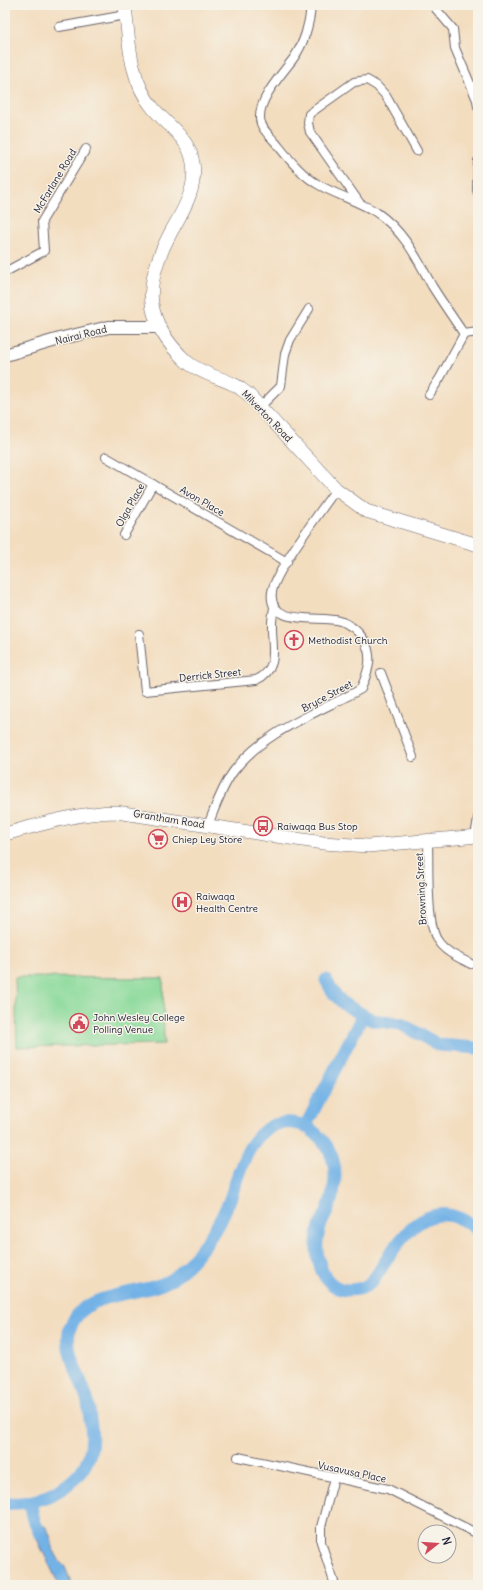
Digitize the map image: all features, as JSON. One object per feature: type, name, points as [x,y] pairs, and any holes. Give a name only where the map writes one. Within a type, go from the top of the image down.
[{"type":"main road","name":"Milverton Road","points":[[126,10],[132,64],[135,77],[154,109],[184,142],[192,158],[194,179],[190,194],[160,255],[152,286],[151,308],[158,327],[172,347],[188,363],[214,377],[234,384],[248,394],[336,489],[366,511],[478,545]]},
{"type":"main road","name":"Grantham Road","points":[[5,834],[66,817],[101,812],[133,813],[323,843],[368,846],[477,837]]},
{"type":"street","points":[[311,5],[304,38],[294,58],[278,76],[260,109],[260,120],[263,129],[296,168],[307,178],[360,202],[391,224],[408,242],[432,286],[464,334]]},
{"type":"street","points":[[435,5],[436,9],[453,29],[455,48],[477,100],[478,107]]},
{"type":"street","points":[[59,27],[126,10]]},
{"type":"street","points":[[360,202],[310,132],[308,124],[309,114],[354,82],[368,80],[386,96],[417,151]]},
{"type":"street","name":"McFarlane Road","points":[[5,272],[44,251],[42,221],[86,149]]},
{"type":"street","points":[[478,161],[478,192]]},
{"type":"street","points":[[260,407],[281,386],[284,354],[290,340],[309,309]]},
{"type":"street","name":"Nairai Road","points":[[5,355],[110,327],[158,327]]},
{"type":"street","points":[[464,334],[478,332]]},
{"type":"street","points":[[429,395],[464,334]]},
{"type":"street","name":"Avon Place","points":[[106,457],[287,562]]},
{"type":"street","name":"Olga Place","points":[[124,535],[153,484]]},
{"type":"street","points":[[274,608],[271,601],[272,590],[287,562],[336,489]]},
{"type":"street","name":"Derrick Street","points":[[139,634],[145,692],[256,680],[264,676],[272,660],[272,625],[274,608]]},
{"type":"street","name":"Bryce Street","points":[[208,825],[232,773],[246,756],[286,728],[361,689],[366,676],[370,662],[369,650],[362,637],[351,626],[340,621],[286,615],[274,608]]},
{"type":"street","points":[[381,673],[414,757]]},
{"type":"street","points":[[477,837],[478,818]]},
{"type":"street","name":"Browning Street","points":[[428,842],[430,895],[434,936],[440,944],[471,964]]},
{"type":"street","name":"Vusavusa Place","points":[[238,1457],[388,1489],[478,1534]]},
{"type":"street","points":[[334,1478],[321,1527],[321,1542],[334,1585]]},
{"type":"green space","points":[[15,977],[163,978],[164,1044],[17,1047]]},
{"type":"water","points":[[37,1515],[40,1523],[47,1528],[52,1541],[52,1547],[60,1562],[65,1567],[72,1585],[59,1585],[37,1539],[30,1519]]},
{"type":"waterway","points":[[326,980],[334,994],[344,1004],[372,1020],[401,1024],[439,1045],[476,1048]]},
{"type":"waterway","points":[[305,1127],[363,1015]]},
{"type":"waterway","points":[[5,1503],[29,1502],[53,1494],[75,1478],[86,1464],[92,1439],[88,1405],[70,1354],[68,1336],[70,1328],[78,1314],[89,1305],[103,1299],[149,1288],[163,1283],[176,1276],[184,1269],[206,1243],[218,1224],[228,1204],[239,1171],[249,1149],[264,1131],[274,1125],[292,1123],[302,1125],[310,1129],[319,1137],[331,1155],[335,1175],[334,1186],[328,1209],[319,1230],[317,1248],[318,1258],[325,1276],[330,1283],[338,1288],[347,1290],[355,1289],[369,1284],[379,1272],[397,1244],[416,1224],[427,1218],[438,1215],[450,1215],[464,1220],[478,1230]]},
{"type":"waterway","points":[[30,1502],[34,1521],[40,1534]]},
{"type":"place","name":"Methodist Church","points":[[294,640]]},
{"type":"place","name":"Raiwaqa Bus Stop","points":[[263,826]]},
{"type":"place","name":"Chiep Ley Store","points":[[158,839]]},
{"type":"place","name":"Raiwaqa Health Centre","points":[[182,902]]},
{"type":"place","name":"John Wesley College Polling Venue","points":[[79,1023]]}]
